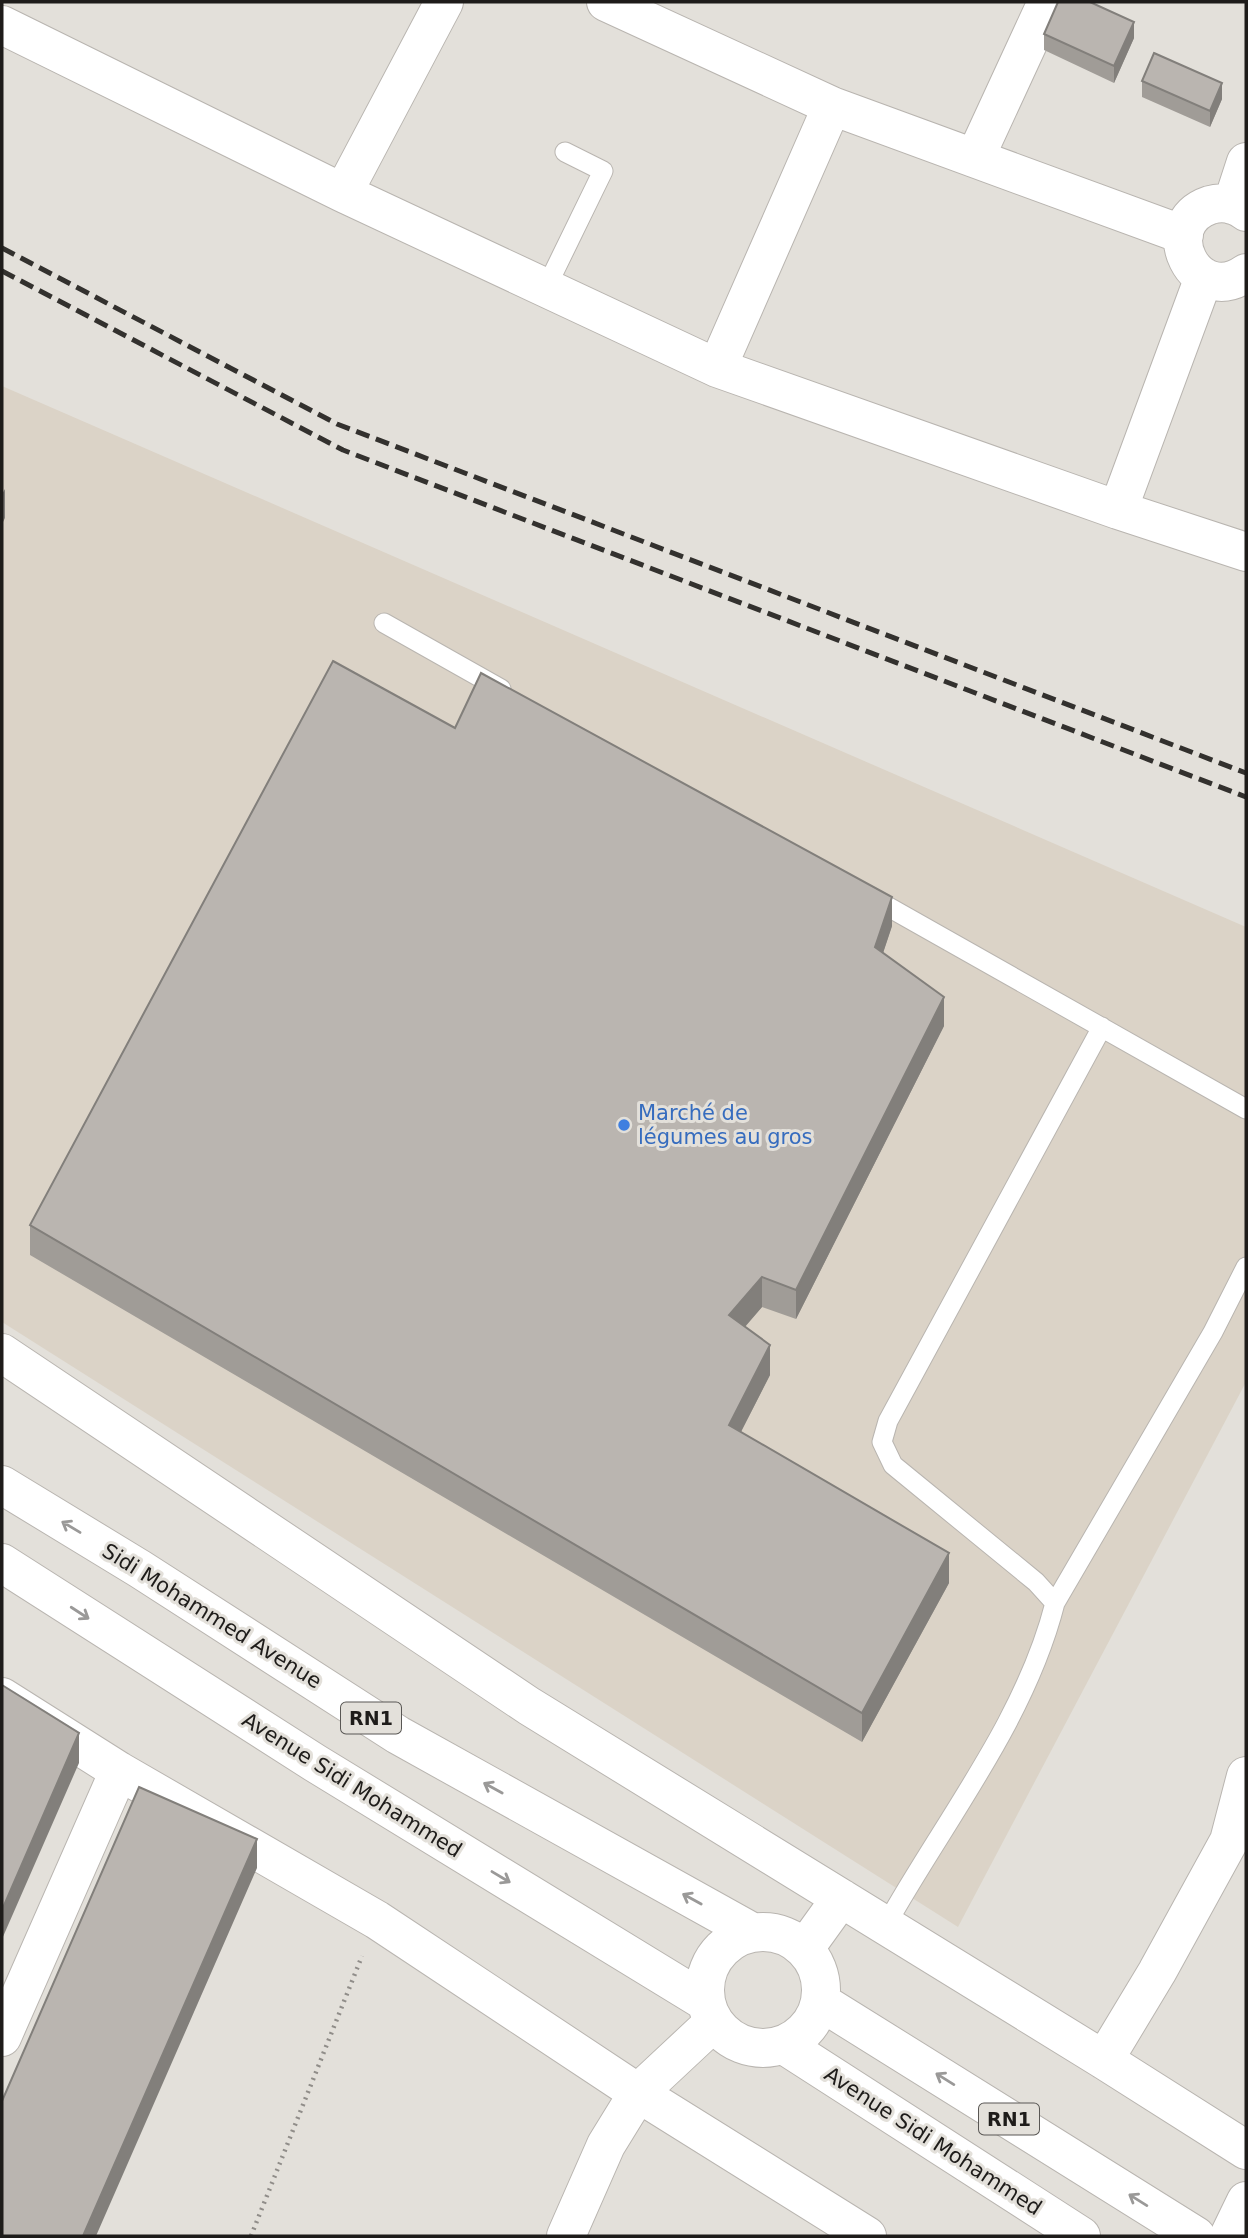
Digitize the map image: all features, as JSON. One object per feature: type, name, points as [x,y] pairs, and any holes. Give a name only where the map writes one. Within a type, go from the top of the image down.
[{"type":"street","points":[[343,193],[444,2]]},
{"type":"street","points":[[975,158],[1047,2]]},
{"type":"street","points":[[619,4],[832,106],[1184,235]]},
{"type":"street","points":[[2,25],[343,193],[717,368],[1118,510],[1246,552]]},
{"type":"street","points":[[717,368],[832,106]]},
{"type":"street","points":[[1246,162],[1239,209],[1219,204],[1202,209],[1188,223],[1183,248],[1194,270],[1204,277],[1228,281],[1246,273]]},
{"type":"street","points":[[1118,510],[1204,277]]},
{"type":"street","points":[[2,1353],[529,1706],[1246,2150]]},
{"type":"street","name":"Sidi Mohammed Avenue","points":[[2,1485],[140,1569],[398,1735],[752,1932]]},
{"type":"street","name":"Avenue Sidi Mohammed","points":[[2,1563],[710,2012]]},
{"type":"street","points":[[2,1697],[119,1771],[377,1920],[638,2093],[867,2236]]},
{"type":"street","points":[[2,2037],[119,1771]]},
{"type":"street","points":[[1104,2060],[1238,1845],[1246,1776]]},
{"type":"street","points":[[752,1932],[724,1946],[707,1971],[710,2012],[729,2038],[756,2049],[784,2045],[808,2028],[821,2002],[820,1973],[805,1948],[841,1898]]},
{"type":"street","name":"RN1","points":[[752,1932],[780,1933],[805,1948]]},
{"type":"street","name":"RN1","points":[[821,2002],[1196,2236]]},
{"type":"street","points":[[566,2236],[606,2145],[638,2093],[710,2012]]},
{"type":"street","name":"Avenue Sidi Mohammed","points":[[784,2045],[1081,2236]]},
{"type":"street","points":[[1229,2236],[1246,2201]]},
{"type":"lane","points":[[546,288],[603,171],[565,152]]},
{"type":"lane","points":[[384,623],[518,699]]},
{"type":"lane","points":[[858,890],[1246,1109]]},
{"type":"lane","points":[[1055,1603],[1036,1583],[893,1465],[882,1442],[888,1421],[1102,1027]]},
{"type":"lane","points":[[886,1925],[1015,1709],[1046,1636],[1055,1603],[1213,1332],[1246,1267]]},
{"type":"path","points":[[251,2236],[377,1920]]},
{"type":"shaded area","name":"Marché de légumes au gros","points":[[2,386],[1246,927],[1246,1382],[958,1927],[2,1322]]},
{"type":"building","points":[[1058,2],[1090,2],[1134,22],[1114,66],[1044,34]]},
{"type":"building","points":[[1154,53],[1222,83],[1210,111],[1142,81]]},
{"type":"building","points":[[333,661],[455,728],[481,673],[892,897],[875,947],[944,997],[796,1290],[762,1277],[729,1315],[770,1345],[729,1425],[949,1553],[862,1713],[30,1225]]},
{"type":"building","points":[[2,1685],[79,1733],[2,1910]]},
{"type":"building","points":[[139,1787],[257,1839],[83,2236],[2,2236],[2,2101]]},
{"type":"railway","points":[[2,248],[337,424],[1246,773]]},
{"type":"railway","points":[[2,271],[343,450],[1246,797]]},
{"type":"place","name":"Marché de légumes au gros","points":[[624,1125]]}]
